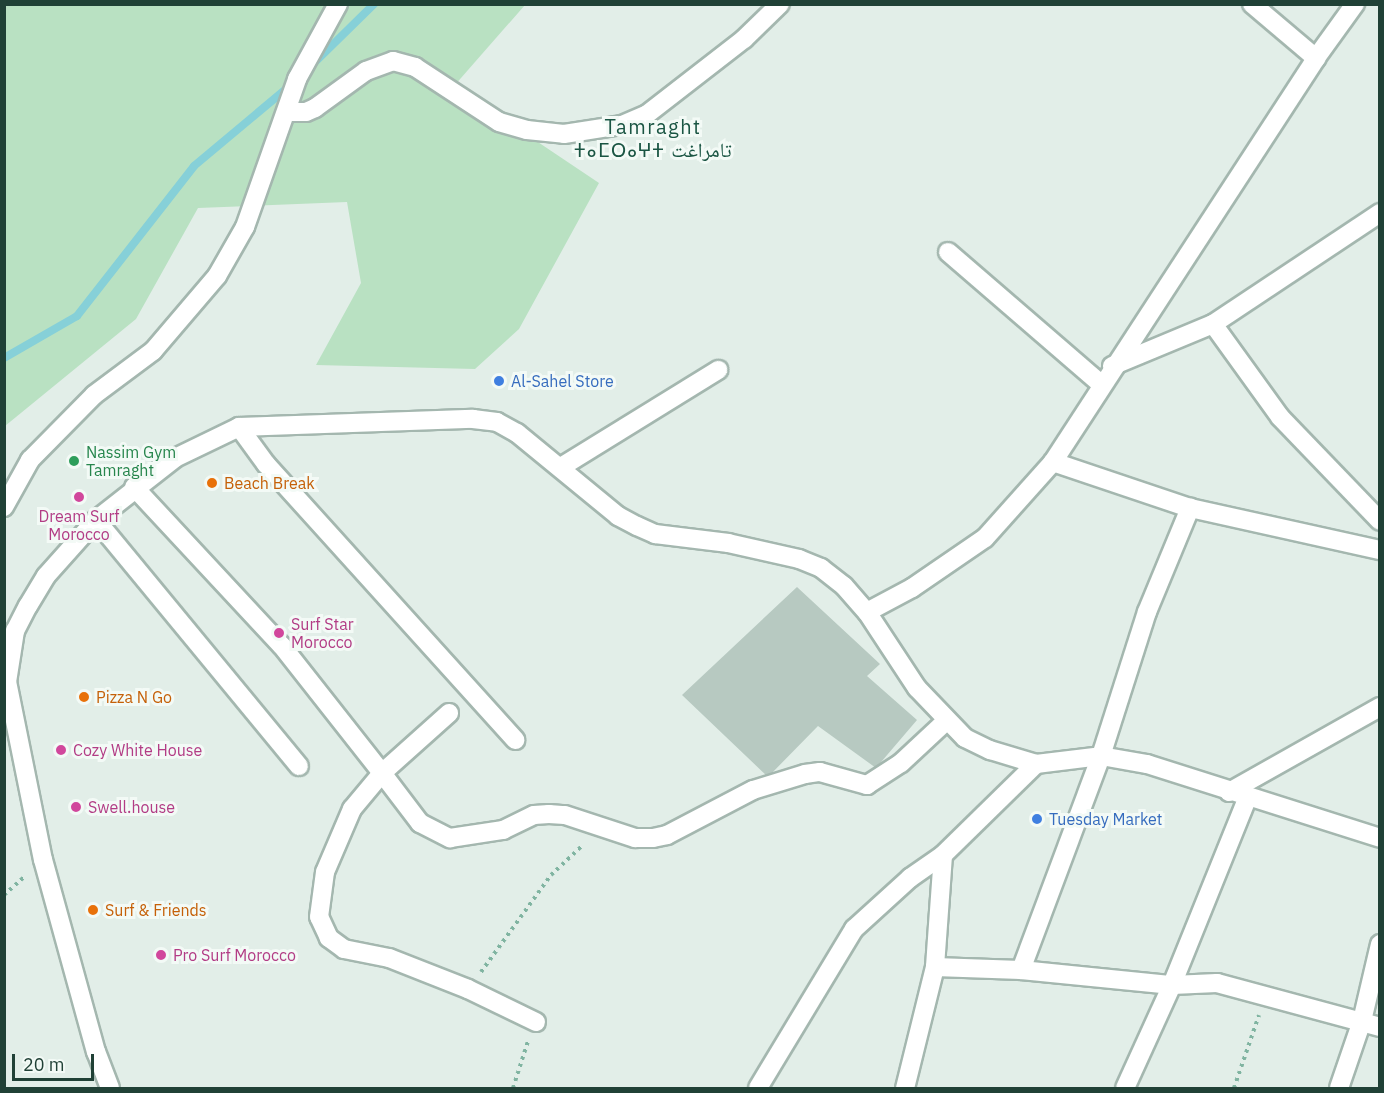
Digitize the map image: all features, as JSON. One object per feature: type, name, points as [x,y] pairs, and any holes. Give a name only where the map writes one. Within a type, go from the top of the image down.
[{"type":"street","points":[[4,507],[30,460],[94,395],[153,351],[217,276],[245,227],[288,112],[297,79],[338,4]]},
{"type":"street","points":[[288,112],[306,112],[315,108],[366,71],[393,61],[415,68],[499,122],[528,130],[564,134],[622,125],[662,103],[744,39],[780,4]]},
{"type":"street","points":[[1252,4],[1316,58]]},
{"type":"street","points":[[867,612],[942,570],[985,538],[1009,516],[1053,462],[1112,366],[1316,58],[1355,4]]},
{"type":"street","points":[[1112,366],[1213,324],[1380,213]]},
{"type":"street","points":[[948,252],[1101,384]]},
{"type":"street","points":[[1213,324],[1280,417],[1380,521]]},
{"type":"street","points":[[561,467],[718,370]]},
{"type":"street","points":[[110,1089],[96,1052],[43,860],[21,763],[7,682],[10,624],[46,576],[96,520],[134,487],[175,458],[239,427],[473,418],[507,428],[561,467],[618,516],[637,526],[655,534],[728,543],[799,559],[821,568],[867,612],[916,688],[965,738],[1036,764],[1101,756],[1174,771],[1247,799],[1380,838]]},
{"type":"street","points":[[239,427],[266,464],[515,740]]},
{"type":"street","points":[[1053,462],[1190,508],[1380,550]]},
{"type":"street","points":[[134,487],[282,646],[420,823],[450,838],[503,830],[534,815],[549,814],[565,815],[601,829],[635,838],[667,835],[753,790],[805,774],[820,772],[867,785],[901,763],[946,721]]},
{"type":"street","points":[[1021,970],[1101,756],[1147,612],[1190,508]]},
{"type":"street","points":[[96,520],[299,766]]},
{"type":"street","points":[[1228,792],[1380,707]]},
{"type":"street","points":[[449,713],[382,773],[352,809],[325,872],[321,925],[329,938],[344,949],[389,958],[468,989],[536,1022]]},
{"type":"street","points":[[758,1089],[854,929],[910,878],[943,855],[1036,764]]},
{"type":"street","points":[[1125,1089],[1172,984],[1247,799]]},
{"type":"street","points":[[905,1089],[934,967],[943,855]]},
{"type":"street","points":[[1339,1089],[1371,1024],[1380,944]]},
{"type":"street","points":[[934,967],[1021,970],[1172,984],[1217,983],[1371,1024]]},
{"type":"path","points":[[468,989],[551,874],[601,829]]},
{"type":"path","points":[[1234,1089],[1266,995]]},
{"type":"path","points":[[513,1089],[536,1022]]},
{"type":"green space","points":[[5,5],[525,5],[454,86],[599,183],[519,329],[475,369],[316,365],[361,283],[347,202],[198,208],[136,319],[5,426]]},
{"type":"building","points":[[797,587],[880,664],[867,676],[917,720],[876,768],[818,726],[768,777],[682,695]]},
{"type":"waterway","points":[[310,67],[374,4]]},
{"type":"waterway","points":[[4,358],[77,316],[194,166],[292,84]]},
{"type":"place","name":"Al-Sahel Store","points":[[499,381]]},
{"type":"place","name":"Nassim Gym Tamraght","points":[[74,461]]},
{"type":"place","name":"Beach Break","points":[[212,483]]},
{"type":"place","name":"Dream Surf Morocco","points":[[79,497]]},
{"type":"place","name":"Surf Star Morocco","points":[[279,633]]},
{"type":"place","name":"Pizza N Go","points":[[84,697]]},
{"type":"place","name":"Cozy White House","points":[[61,750]]},
{"type":"place","name":"Swell.house","points":[[76,807]]},
{"type":"place","name":"Tuesday Market","points":[[1037,819]]},
{"type":"place","name":"Surf & Friends","points":[[93,910]]},
{"type":"place","name":"Pro Surf Morocco","points":[[161,955]]},
{"type":"district","name":"Tamraght ⵜⴰⵎⵔⴰⵖⵜ تامراغت","points":[[653,138]]}]
